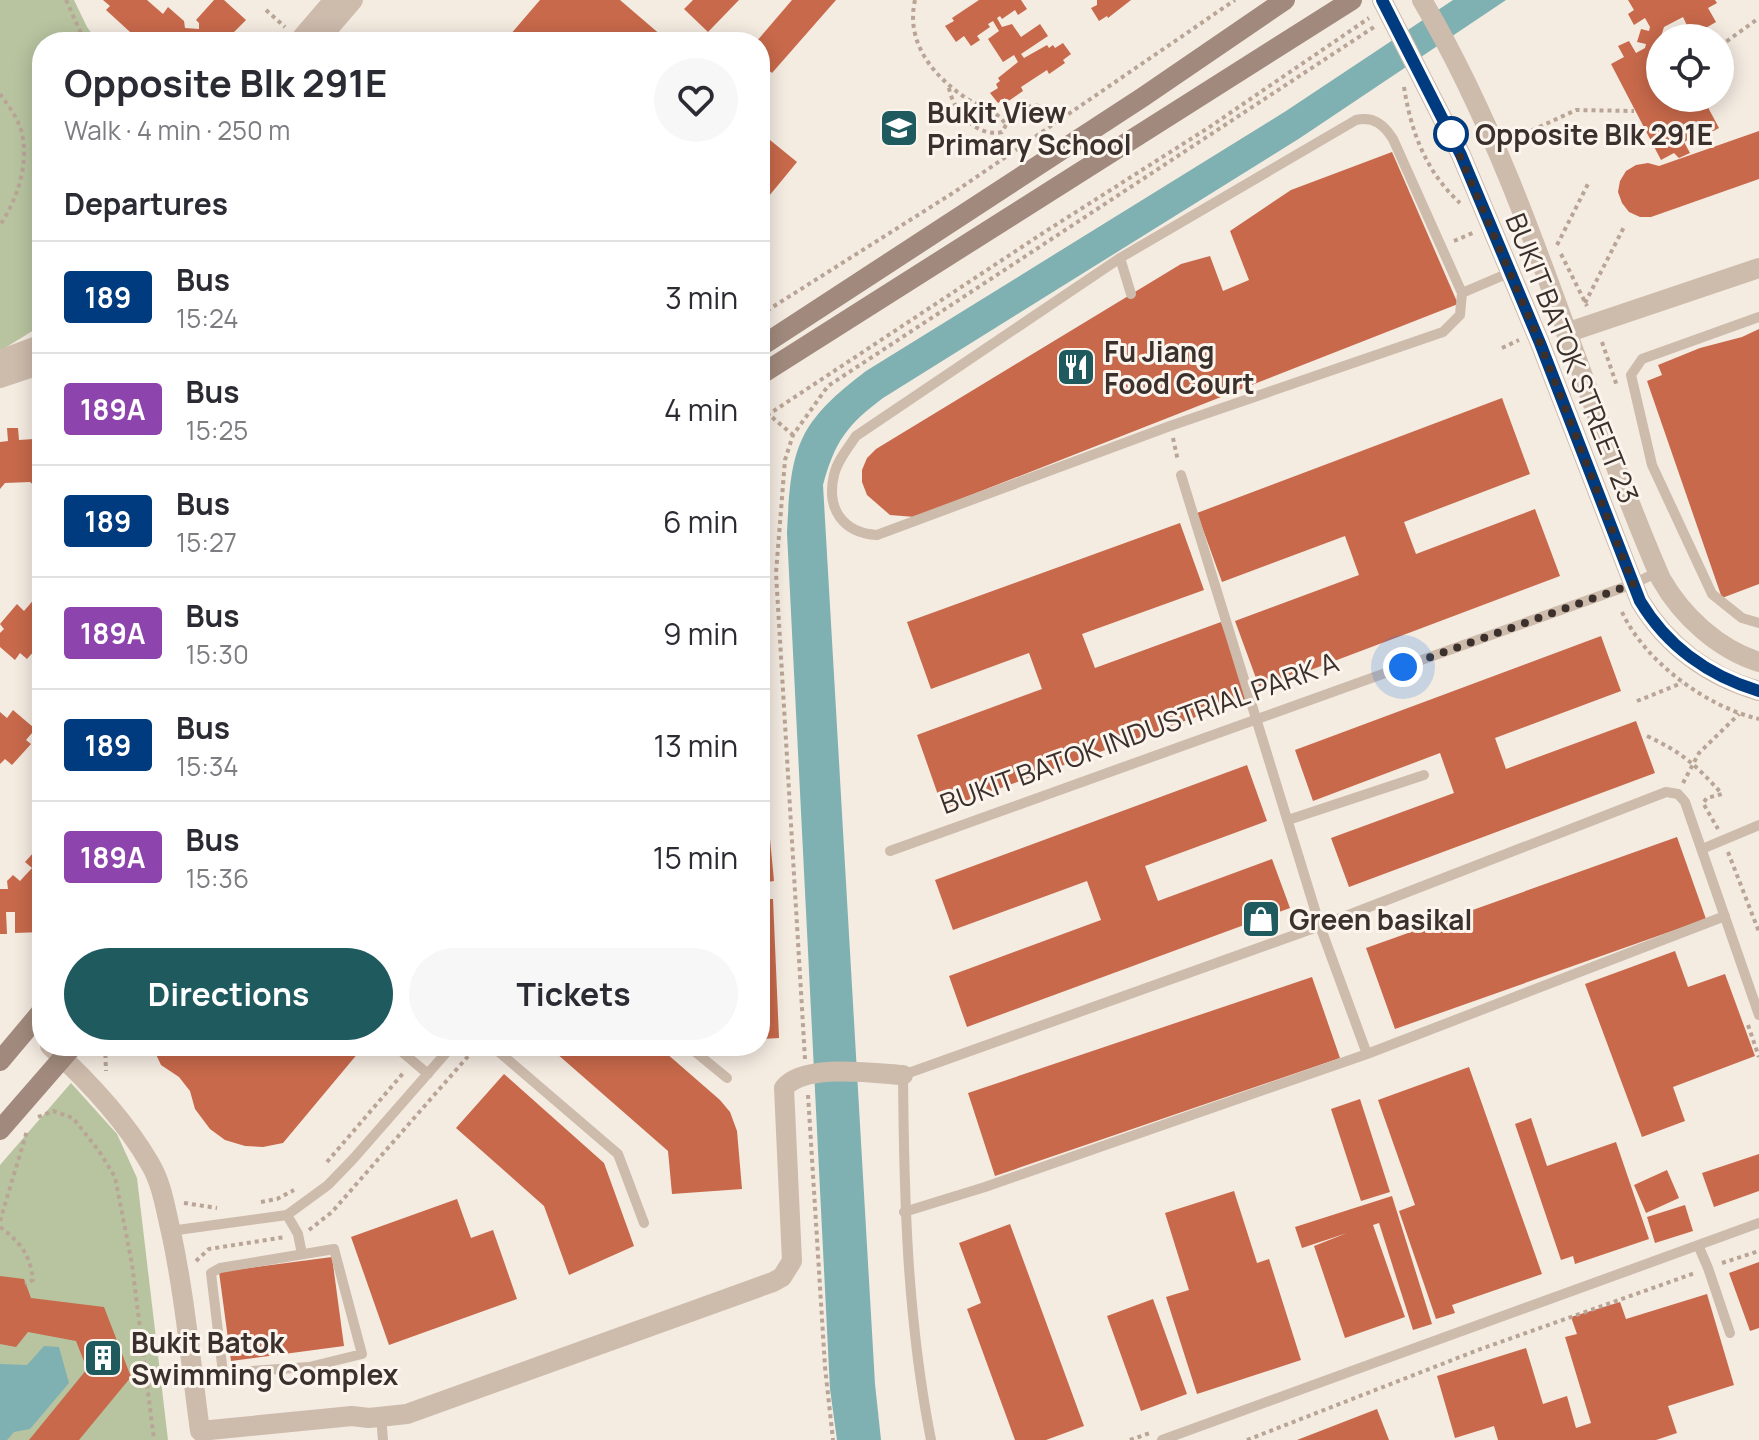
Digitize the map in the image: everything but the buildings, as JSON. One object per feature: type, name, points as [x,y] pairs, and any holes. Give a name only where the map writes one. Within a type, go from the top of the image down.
[{"type":"main road","points":[[770,340],[1143,97],[1285,0]]},
{"type":"main road","points":[[770,369],[1352,0]]},
{"type":"main road","points":[[0,1061],[32,1031]]},
{"type":"main road","points":[[9,1132],[58,1056]]},
{"type":"street","points":[[296,32],[334,0]]},
{"type":"street","points":[[326,32],[353,0]]},
{"type":"street","name":"BUKIT BATOK STREET 23","points":[[1426,6],[1493,139],[1658,572],[1676,602],[1704,630],[1736,652],[1759,662]]},
{"type":"street","name":"BUKIT BATOK STREET 23","points":[[1386,16],[1413,72],[1461,155],[1511,272],[1633,584],[1648,614],[1686,654],[1722,678],[1759,691]]},
{"type":"street","points":[[1566,333],[1759,268]]},
{"type":"street","points":[[0,360],[32,348]]},
{"type":"street","points":[[0,378],[32,367]]},
{"type":"street","points":[[67,1056],[149,1162],[161,1189],[176,1257],[201,1436],[352,1416],[381,1417],[421,1411],[782,1277],[792,1261],[782,1093],[789,1082],[809,1074],[859,1072],[903,1075]]},
{"type":"lane","points":[[1363,118],[1380,123],[1393,139],[1462,293],[1460,315],[1443,332],[1170,426],[877,535],[860,534],[844,525],[837,513],[833,475],[856,436],[1120,258],[1349,123],[1363,118]]},
{"type":"lane","points":[[1120,258],[1131,294]]},
{"type":"lane","points":[[1462,293],[1511,272]]},
{"type":"lane","points":[[1759,317],[1642,359],[1631,375],[1652,465],[1712,594],[1742,618],[1759,623]]},
{"type":"lane","points":[[1181,475],[1320,926],[1367,1054]]},
{"type":"lane","name":"BUKIT BATOK INDUSTRIAL PARK A","points":[[890,851],[1633,584],[1658,572]]},
{"type":"lane","points":[[1288,820],[1424,775]]},
{"type":"lane","points":[[931,1440],[917,1371],[904,1212],[903,1075],[1320,926],[1666,792],[1678,794],[1685,802],[1759,1015]]},
{"type":"lane","points":[[1702,849],[1759,825]]},
{"type":"lane","points":[[904,1212],[1000,1182],[1367,1054],[1725,916]]},
{"type":"lane","points":[[407,1056],[428,1074]]},
{"type":"lane","points":[[170,1231],[287,1215],[328,1185],[346,1167],[443,1056]]},
{"type":"lane","points":[[504,1056],[618,1154],[644,1223]]},
{"type":"lane","points":[[700,1056],[727,1078]]},
{"type":"lane","points":[[287,1215],[298,1234],[302,1254]]},
{"type":"lane","points":[[1162,1440],[1759,1223]]},
{"type":"lane","points":[[1698,1245],[1730,1333]]},
{"type":"lane","points":[[334,1249],[362,1354],[309,1367],[223,1373],[211,1273],[220,1268],[302,1254],[334,1249]]},
{"type":"lane","points":[[381,1417],[383,1440]]},
{"type":"path","points":[[66,0],[80,32]]},
{"type":"path","points":[[915,0],[913,24],[918,47],[935,72],[949,85],[999,116],[1006,125]]},
{"type":"path","points":[[770,309],[956,191],[1235,0]]},
{"type":"path","points":[[266,10],[289,32]]},
{"type":"path","points":[[770,414],[1030,241],[1386,16]]},
{"type":"path","points":[[833,1440],[825,1367],[776,573],[785,460],[793,435],[828,386],[1386,16]]},
{"type":"path","points":[[1734,36],[1759,18]]},
{"type":"path","points":[[1413,72],[1404,88],[1419,146],[1432,171],[1462,205]]},
{"type":"path","points":[[949,85],[951,98],[973,125],[987,133],[1002,132],[1006,125],[1032,105],[1039,106],[1057,123]]},
{"type":"path","points":[[0,94],[20,126],[24,147],[17,190],[0,225]]},
{"type":"path","points":[[1522,135],[1576,110],[1634,111]]},
{"type":"path","points":[[1504,134],[1511,148]]},
{"type":"path","points":[[1557,245],[1589,182]]},
{"type":"path","points":[[1585,303],[1625,225]]},
{"type":"path","points":[[1443,246],[1477,231]]},
{"type":"path","points":[[1550,231],[1587,306],[1601,301]]},
{"type":"path","points":[[1502,348],[1521,339],[1525,348]]},
{"type":"path","points":[[770,416],[793,435]]},
{"type":"path","points":[[1170,426],[1181,475]]},
{"type":"path","points":[[1637,701],[1682,683]]},
{"type":"path","points":[[1678,794],[1693,762],[1739,714]]},
{"type":"path","points":[[1647,736],[1693,762],[1722,794],[1707,798],[1703,803],[1723,840],[1759,932]]},
{"type":"path","points":[[323,1166],[413,1061]]},
{"type":"path","points":[[9,1132],[53,1111],[73,1118],[115,1177],[132,1264],[154,1440]]},
{"type":"path","points":[[0,1221],[29,1125]]},
{"type":"path","points":[[249,1204],[277,1199],[303,1186]]},
{"type":"path","points":[[184,1203],[225,1208]]},
{"type":"path","points":[[0,1227],[26,1251],[33,1280],[25,1284]]},
{"type":"path","points":[[1247,1440],[1478,1350],[1759,1251]]},
{"type":"green space","points":[[0,0],[74,0],[91,32],[32,32],[32,331],[0,351]]},
{"type":"green space","points":[[71,1083],[117,1134],[137,1178],[168,1440],[0,1440],[0,1165]]},
{"type":"water","points":[[1453,0],[1506,0],[1300,138],[883,398],[851,426],[832,457],[823,485],[875,1384],[881,1440],[837,1440],[830,1389],[787,533],[791,479],[802,440],[825,407],[866,371],[1286,111]]},
{"type":"water","points":[[44,1346],[59,1347],[69,1383],[30,1429],[14,1432],[7,1440],[0,1440],[0,1364],[27,1365]]},
{"type":"bus line","name":"189","points":[[1382,0],[1461,155],[1540,343],[1640,601],[1659,627],[1686,654],[1722,678],[1759,691]]},
{"type":"place","name":"Bukit View Primary School","points":[[899,128]]},
{"type":"place","name":"Opposite Blk 291E","points":[[1451,134]]},
{"type":"place","name":"Fu Jiang Food Court","points":[[1076,367]]},
{"type":"place","name":"Green basikal","points":[[1261,919]]},
{"type":"place","name":"Bukit Batok Swimming Complex","points":[[103,1358]]},
{"type":"route","points":[[1403,667],[1633,584],[1540,343],[1447,126],[1451,134]]}]
